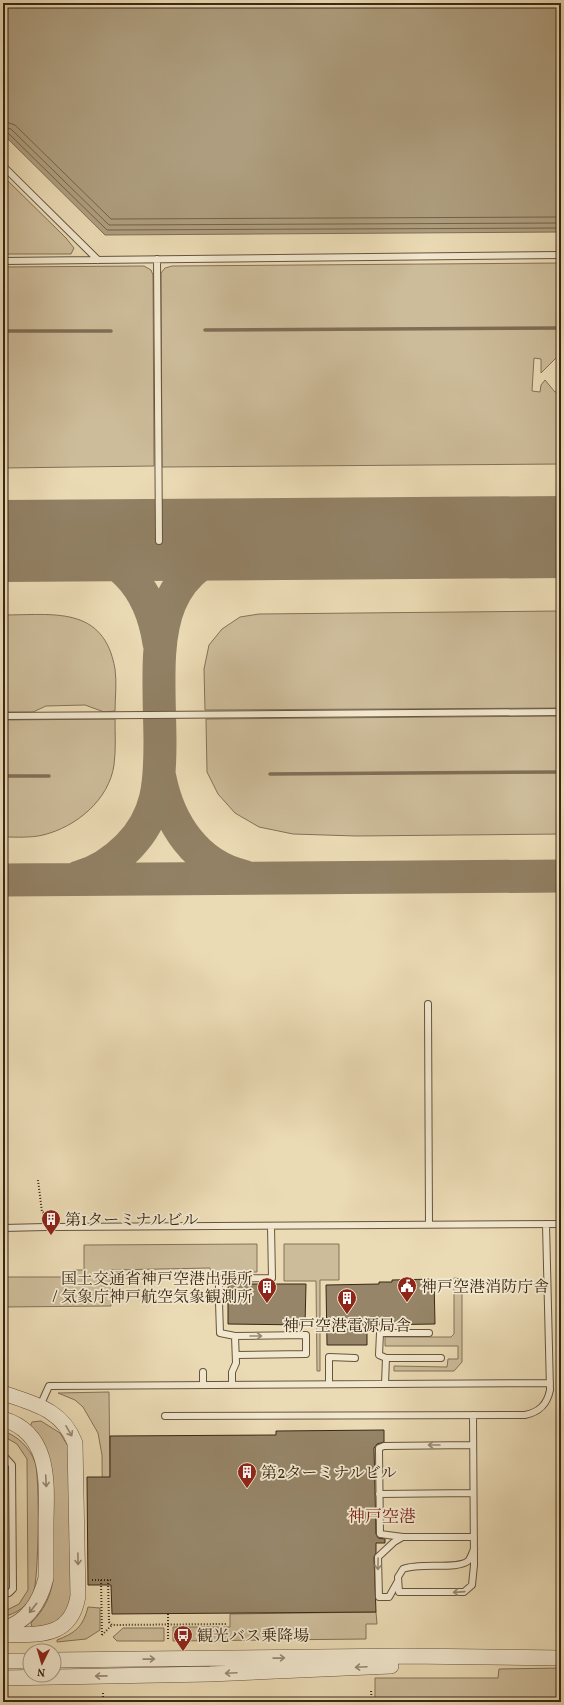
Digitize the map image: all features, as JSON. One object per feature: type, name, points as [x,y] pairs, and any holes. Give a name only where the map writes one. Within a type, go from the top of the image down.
[{"type":"street","points":[[3,1393],[34,1404],[55,1414],[65,1424],[75,1444],[78,1596],[76,1609],[67,1623],[54,1631],[39,1634],[3,1635]]},
{"type":"street","points":[[3,1403],[34,1404]]},
{"type":"street","points":[[3,1420],[16,1425],[33,1439],[43,1460],[46,1492],[46,1578],[43,1590],[32,1611],[19,1622],[3,1629]]},
{"type":"street","points":[[62,1660],[405,1656],[561,1658]]},
{"type":"street","points":[[3,1678],[210,1674],[405,1665],[498,1658]]},
{"type":"street","points":[[3,1661],[22,1661]]},
{"type":"lane","points":[[3,166],[98,260]]},
{"type":"lane","points":[[3,261],[561,255]]},
{"type":"lane","points":[[157,259],[159,541]]},
{"type":"lane","points":[[3,716],[561,712]]},
{"type":"lane","points":[[428,1004],[429,1224]]},
{"type":"lane","points":[[165,1416],[525,1415],[533,1413],[546,1403],[549,1398],[550,1383],[546,1224]]},
{"type":"lane","points":[[55,1227],[561,1224]]},
{"type":"lane","points":[[219,1288],[219,1282],[222,1279],[272,1278],[272,1226]]},
{"type":"lane","points":[[3,1228],[46,1227]]},
{"type":"lane","points":[[219,1302],[220,1333],[235,1336],[306,1335],[306,1354],[236,1355]]},
{"type":"lane","points":[[429,1333],[380,1333],[380,1355],[386,1358],[441,1358]]},
{"type":"lane","points":[[232,1385],[232,1372],[236,1363],[235,1336]]},
{"type":"lane","points":[[329,1384],[329,1357],[355,1358]]},
{"type":"lane","points":[[386,1358],[386,1384]]},
{"type":"lane","points":[[203,1372],[203,1386]]},
{"type":"lane","points":[[34,1404],[49,1386],[550,1383]]},
{"type":"lane","points":[[473,1415],[473,1493],[474,1537],[474,1549],[474,1581],[467,1591],[402,1593],[398,1590],[400,1572],[408,1567],[463,1564],[471,1557],[474,1549]]},
{"type":"lane","points":[[473,1445],[381,1446],[379,1451],[379,1494],[380,1534],[403,1537],[474,1537]]},
{"type":"lane","points":[[3,1455],[12,1465],[13,1589],[9,1593],[3,1594]]},
{"type":"lane","points":[[379,1494],[473,1493]]},
{"type":"lane","points":[[398,1581],[389,1597],[380,1597],[378,1557],[394,1542],[403,1537]]},
{"type":"path","points":[[38,1180],[42,1212],[47,1214]]},
{"type":"path","points":[[92,1580],[110,1580],[109,1622],[112,1625]]},
{"type":"path","points":[[102,1580],[102,1635],[112,1625],[226,1624]]},
{"type":"path","points":[[168,1614],[168,1640]]},
{"type":"path","points":[[371,1691],[372,1702]]},
{"type":"path","points":[[103,1693],[103,1702]]},
{"type":"shaded area","points":[[3,176],[66,238],[74,248],[71,254],[3,254]]},
{"type":"shaded area","points":[[561,263],[561,359],[556,358],[541,373],[541,359],[534,358],[532,391],[540,392],[541,385],[545,380],[555,392],[561,392],[561,464],[162,467],[161,273],[165,268],[172,266]]},
{"type":"shaded area","points":[[144,266],[151,270],[153,275],[154,466],[3,468],[3,267]]},
{"type":"shaded area","points":[[561,611],[561,708],[205,710],[204,669],[209,645],[222,629],[240,617],[259,614]]},
{"type":"shaded area","points":[[40,614],[74,618],[88,624],[100,634],[109,648],[115,669],[115,711],[104,712],[85,705],[46,706],[33,712],[3,712],[3,615]]},
{"type":"shaded area","points":[[561,716],[561,834],[356,836],[293,834],[259,827],[235,813],[218,794],[207,772],[206,719]]},
{"type":"shaded area","points":[[115,719],[115,759],[111,778],[105,790],[89,810],[79,819],[67,826],[43,835],[28,837],[3,837],[3,720]]},
{"type":"shaded area","points":[[257,1244],[257,1272],[211,1272],[210,1268],[110,1270],[111,1306],[3,1307],[3,1277],[66,1277],[73,1270],[84,1270],[84,1245]]},
{"type":"shaded area","points":[[284,1244],[339,1244],[339,1280],[320,1280],[320,1371],[317,1371],[316,1281],[284,1281]]},
{"type":"shaded area","points":[[454,1278],[462,1279],[462,1362],[454,1371],[394,1371],[394,1366],[447,1367],[448,1359],[458,1359],[458,1346],[385,1346],[385,1337],[451,1337],[454,1334]]},
{"type":"shaded area","points":[[109,1392],[111,1572],[103,1568],[102,1455],[98,1433],[83,1407],[75,1400],[58,1393]]},
{"type":"shaded area","points":[[41,1421],[60,1433],[69,1448],[73,1604],[55,1625],[32,1627],[31,1623],[40,1613],[48,1598],[53,1580],[52,1471],[49,1458],[30,1427],[32,1422]]},
{"type":"shaded area","points":[[3,1431],[18,1439],[30,1452],[35,1462],[38,1487],[38,1550],[35,1585],[31,1599],[21,1609],[13,1614],[3,1617],[3,1612],[19,1604],[28,1590],[27,1459],[17,1444],[3,1436]]},
{"type":"shaded area","points":[[88,1607],[100,1608],[100,1630],[86,1639],[57,1642],[57,1640],[73,1632],[81,1624],[84,1620]]},
{"type":"shaded area","points":[[376,1612],[377,1624],[366,1624],[366,1639],[173,1641],[173,1627],[230,1627],[230,1614]]},
{"type":"shaded area","points":[[123,1628],[164,1628],[164,1641],[117,1641],[113,1637]]},
{"type":"shaded area","points":[[561,1668],[561,1702],[375,1702],[375,1678],[498,1678],[499,1669]]},
{"type":"water","points":[[3,3],[561,3],[561,232],[105,235],[3,134]]},
{"type":"building","points":[[434,1279],[435,1324],[367,1325],[367,1345],[327,1345],[326,1285],[379,1284],[379,1282],[392,1282],[392,1280]]},
{"type":"building","name":"国土交通省神戸空港出張所 / 気象庁神戸航空気象観測所","points":[[228,1284],[306,1284],[305,1325],[228,1324]]},
{"type":"building","name":"第2ターミナルビル","points":[[384,1430],[384,1442],[377,1444],[374,1448],[376,1534],[378,1538],[385,1539],[385,1543],[376,1543],[376,1553],[374,1557],[376,1612],[112,1614],[111,1585],[88,1585],[87,1477],[110,1477],[110,1436],[276,1435],[276,1431]]},
{"type":"waterway","points":[[205,330],[561,328]]},
{"type":"waterway","points":[[3,331],[111,331]]},
{"type":"waterway","points":[[270,774],[561,772]]},
{"type":"waterway","points":[[3,776],[49,776]]},
{"type":"taxiway","points":[[79,877],[99,869],[123,852],[138,835],[152,811],[156,798],[159,770],[159,672],[161,641],[166,613],[178,588],[197,567],[224,551],[263,539]]},
{"type":"taxiway","points":[[58,541],[79,546],[97,553],[114,562],[127,573],[139,587],[148,603],[159,643]]},
{"type":"taxiway","points":[[160,778],[170,811],[187,840],[198,852],[211,862],[226,870],[243,876]]},
{"type":"taxiway","points":[[3,880],[561,876]]},
{"type":"runway","points":[[3,541],[561,537]]},
{"type":"place","name":"第1ターミナルビル","points":[[51,1236]]},
{"type":"place","name":"神戸空港消防庁舎","points":[[407,1303]]},
{"type":"place","name":"国土交通省神戸空港出張所 / 気象庁神戸航空気象観測所","points":[[267,1304]]},
{"type":"place","name":"神戸空港電源局舎","points":[[347,1315]]},
{"type":"place","name":"第2ターミナルビル","points":[[247,1489]]},
{"type":"place","name":"観光バス乗降場","points":[[183,1652]]},
{"type":"district","name":"神戸空港","points":[[382,1516]]}]
